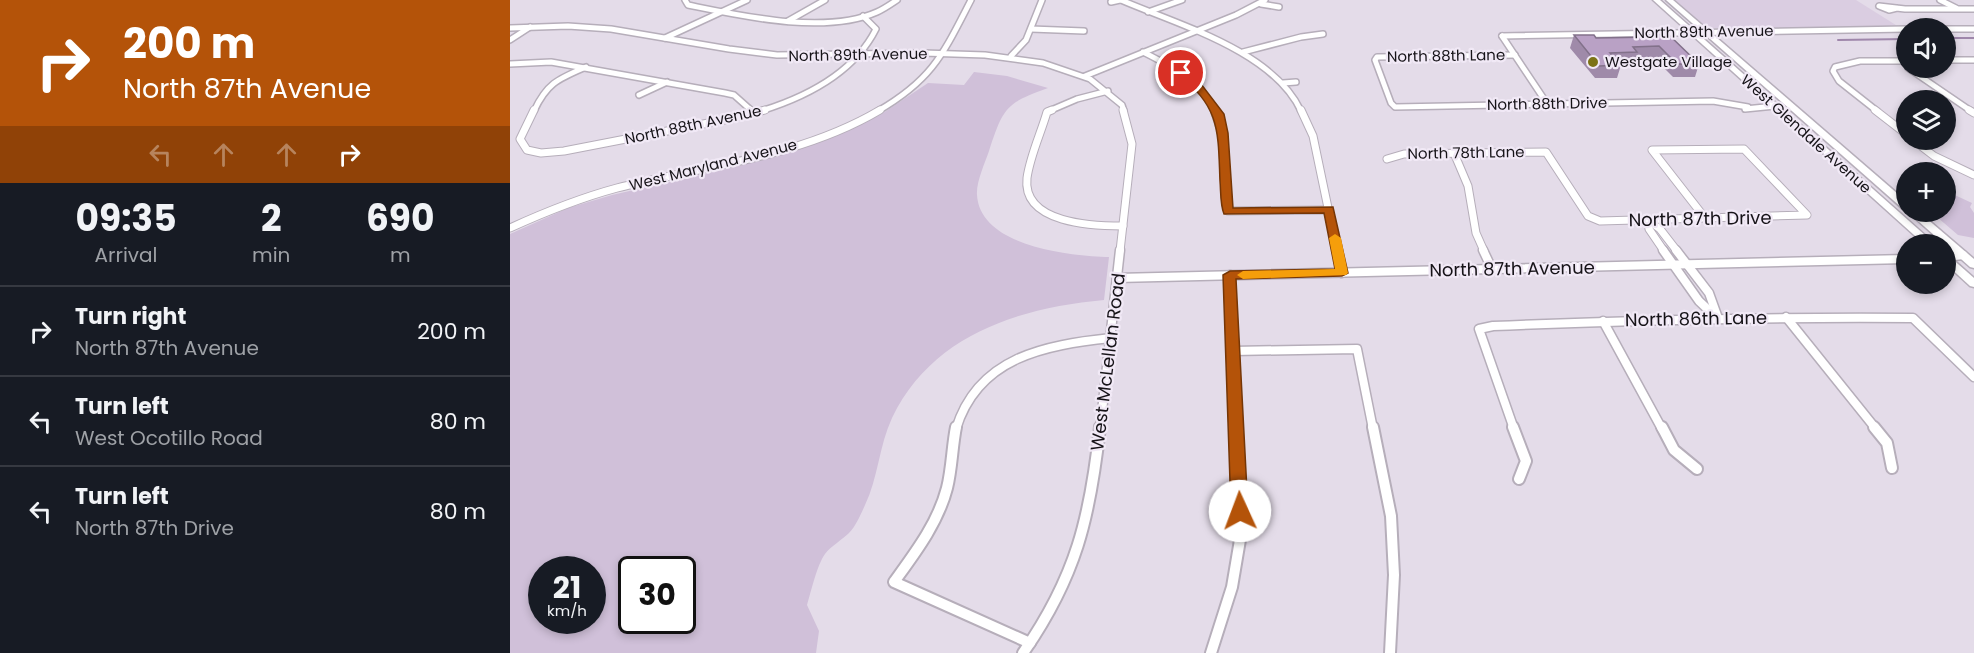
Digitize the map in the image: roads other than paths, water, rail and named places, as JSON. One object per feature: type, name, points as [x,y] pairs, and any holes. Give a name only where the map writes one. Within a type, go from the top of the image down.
[{"type":"main road","name":"West Glendale Avenue","points":[[1656,0],[1919,234]]},
{"type":"main road","name":"West Glendale Avenue","points":[[1669,0],[1896,197]]},
{"type":"main road","points":[[1775,106],[1791,106]]},
{"type":"main road","points":[[1925,222],[1974,265]]},
{"type":"main road","points":[[1956,267],[1974,284]]},
{"type":"street","points":[[685,0],[688,5],[723,11],[788,21],[828,22],[863,16],[883,9],[897,0]]},
{"type":"street","points":[[664,38],[747,0]]},
{"type":"street","points":[[788,21],[825,0]]},
{"type":"street","name":"West Maryland Avenue","points":[[510,228],[604,192],[752,158],[826,134],[865,117],[901,96],[927,74],[941,54],[971,0]]},
{"type":"street","points":[[1011,56],[1024,44],[1042,0]]},
{"type":"street","points":[[1111,2],[1120,0],[1243,52],[1282,83],[1307,119],[1342,273]]},
{"type":"street","points":[[1148,12],[1182,0]]},
{"type":"street","points":[[1940,0],[1956,9]]},
{"type":"street","points":[[1085,76],[1263,2],[1279,7]]},
{"type":"street","points":[[1897,8],[1974,9]]},
{"type":"street","name":"North 88th Avenue","points":[[586,67],[561,78],[543,92],[520,139],[526,150],[548,153],[754,113],[786,102],[822,86],[844,71],[876,29],[863,16]]},
{"type":"street","points":[[510,40],[530,27]]},
{"type":"street","name":"North 89th Avenue","points":[[510,28],[588,27],[778,55],[1011,56],[1058,66],[1085,76]]},
{"type":"street","points":[[1031,29],[1084,31]]},
{"type":"street","name":"North 89th Avenue","points":[[1515,55],[1502,36],[1896,29]]},
{"type":"street","points":[[1956,29],[1974,31]]},
{"type":"street","points":[[1243,52],[1301,37],[1323,34]]},
{"type":"street","points":[[1143,52],[1168,63],[1194,82],[1219,114],[1223,133],[1228,211],[1329,210]]},
{"type":"street","points":[[1515,55],[1548,105]]},
{"type":"street","name":"North 88th Lane","points":[[1395,107],[1391,103],[1375,60],[1377,57],[1515,55]]},
{"type":"street","points":[[1956,60],[1974,60]]},
{"type":"street","points":[[1896,61],[1852,62],[1835,67],[1834,75],[1896,126]]},
{"type":"street","points":[[510,64],[551,62],[734,95],[754,113]]},
{"type":"street","name":"West McLellan Road","points":[[1026,648],[1067,576],[1087,521],[1111,338],[1132,144],[1132,124],[1128,114],[1108,91],[1085,76]]},
{"type":"street","points":[[1923,78],[1974,113]]},
{"type":"street","points":[[639,95],[667,82]]},
{"type":"street","points":[[1282,83],[1296,82]]},
{"type":"street","points":[[1108,91],[1057,106],[1047,112],[1028,180],[1028,189],[1031,198],[1039,208],[1055,217],[1093,226],[1123,226]]},
{"type":"street","name":"North 88th Drive","points":[[1395,107],[1698,101],[1742,110],[1748,107],[1775,106]]},
{"type":"street","name":"North 87th Drive","points":[[1593,220],[1705,219],[1807,215],[1744,149],[1652,150],[1705,219]]},
{"type":"street","points":[[1928,150],[1974,176]]},
{"type":"street","name":"North 78th Lane","points":[[1387,159],[1404,154],[1546,152],[1588,216],[1593,220]]},
{"type":"street","points":[[1454,153],[1468,186],[1476,232],[1492,269]]},
{"type":"street","points":[[1648,220],[1660,229],[1709,293],[1718,319]]},
{"type":"street","points":[[1648,220],[1649,229],[1694,294],[1718,319]]},
{"type":"street","points":[[1956,256],[1963,255]]},
{"type":"street","name":"North 87th Avenue","points":[[1118,278],[1896,259]]},
{"type":"street","points":[[1211,653],[1233,587],[1241,534],[1230,275]]},
{"type":"street","points":[[1694,294],[1709,293]]},
{"type":"street","points":[[1786,317],[1887,443],[1892,468]]},
{"type":"street","name":"North 86th Lane","points":[[1519,479],[1526,461],[1479,329],[1493,326],[1603,321],[1786,317],[1913,318],[1974,377]]},
{"type":"street","points":[[1603,321],[1674,450],[1697,469]]},
{"type":"street","points":[[1026,648],[894,582],[935,520],[946,491],[956,428],[968,394],[990,374],[1028,352],[1058,344],[1111,338]]},
{"type":"street","points":[[1233,351],[1357,349],[1391,516],[1394,575],[1390,653]]},
{"type":"waterway","points":[[1956,38],[1974,38]]},
{"type":"waterway","points":[[1838,40],[1896,39]]},
{"type":"place","name":"Westgate Village","points":[[1593,62]]}]
